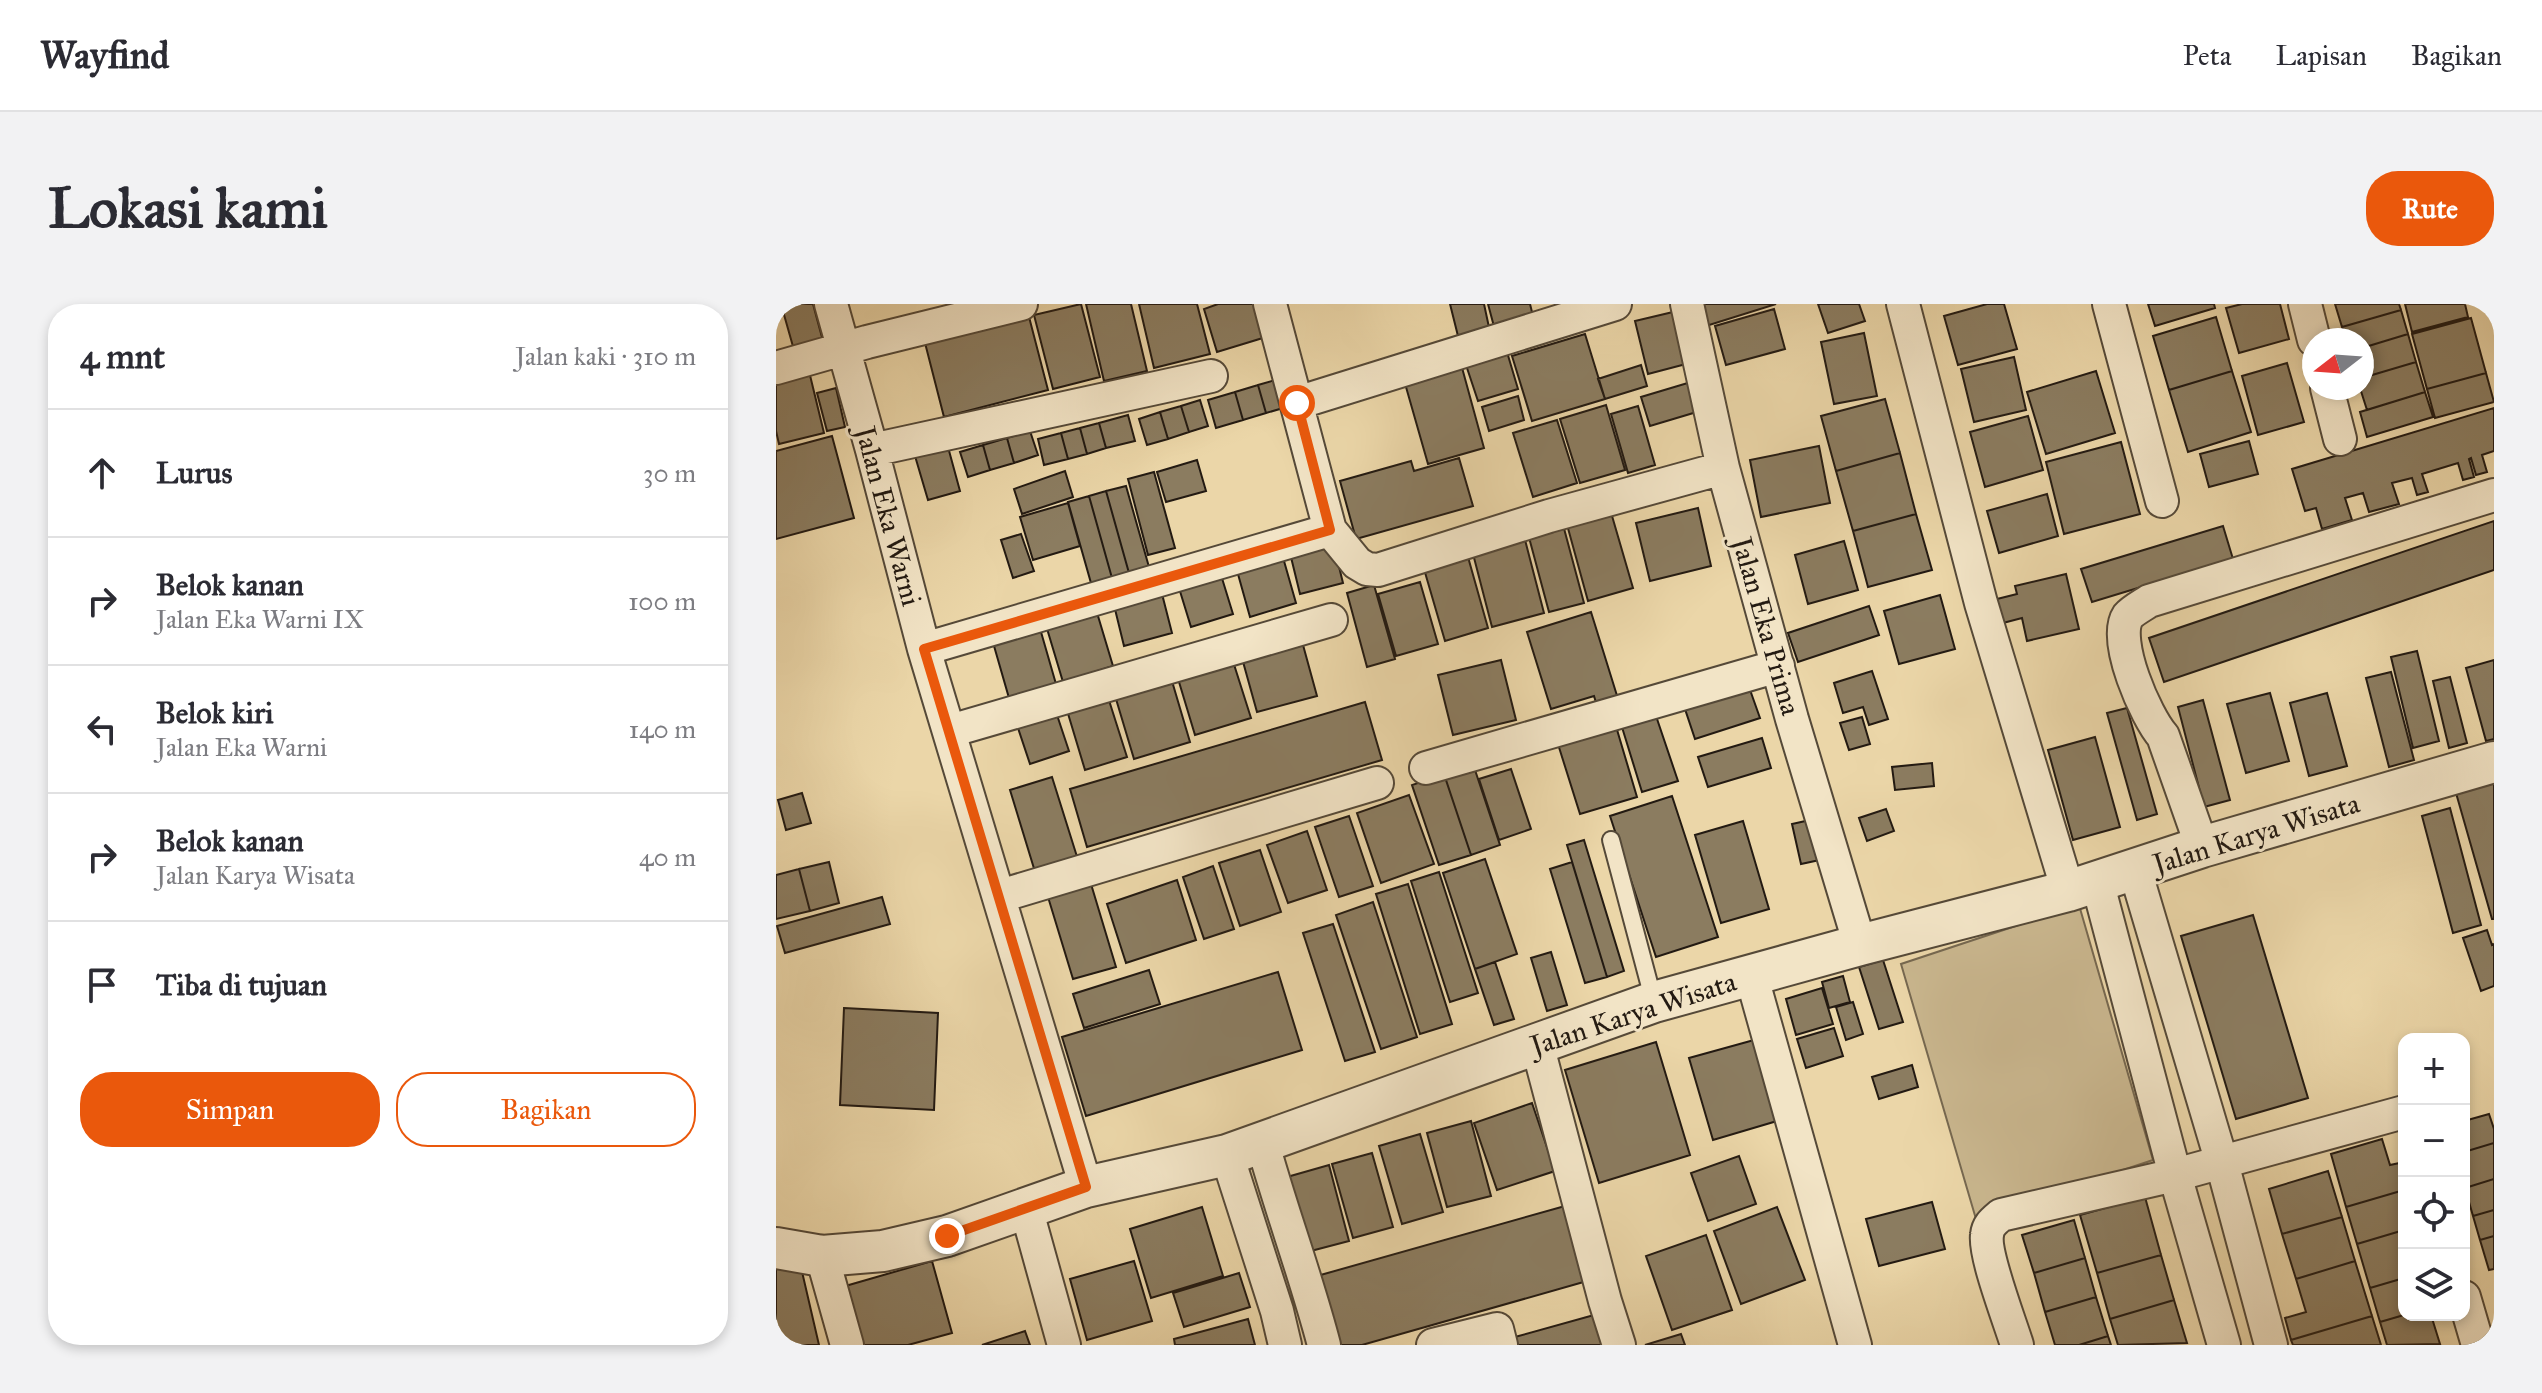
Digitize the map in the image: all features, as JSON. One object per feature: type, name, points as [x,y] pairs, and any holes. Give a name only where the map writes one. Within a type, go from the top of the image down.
[{"type":"street","name":"Jalan Eka Warni","points":[[831,304],[924,649],[1086,1187]]},
{"type":"street","points":[[776,368],[1021,304]]},
{"type":"street","points":[[1270,304],[1330,530],[1357,563],[1367,569],[1378,570],[1549,516],[1723,468]]},
{"type":"street","points":[[1297,403],[1615,304]]},
{"type":"street","name":"Jalan Eka Prima","points":[[1687,304],[1723,468],[1860,945]]},
{"type":"street","points":[[1903,304],[1981,603],[2082,886],[2175,1175],[2224,1345]]},
{"type":"street","points":[[2109,304],[2162,501]]},
{"type":"street","points":[[2305,304],[2311,328]]},
{"type":"street","points":[[872,450],[1211,376]]},
{"type":"street","points":[[2330,400],[2340,439]]},
{"type":"street","points":[[2195,849],[2151,741],[2153,724],[2126,656],[2123,634],[2128,616],[2149,601],[2494,495]]},
{"type":"street","points":[[924,649],[1330,530]]},
{"type":"street","points":[[950,731],[1331,620]]},
{"type":"street","points":[[1426,768],[1778,666]]},
{"type":"street","name":"Jalan Karya Wisata","points":[[776,1248],[822,1256],[883,1251],[947,1236],[1086,1187],[1245,1148],[1654,1002],[2082,886],[2195,849],[2494,762]]},
{"type":"street","points":[[1000,896],[1377,783]]},
{"type":"street","points":[[2135,870],[2222,1163],[2271,1345]]},
{"type":"street","points":[[1751,974],[1855,1345]]},
{"type":"street","points":[[1537,1044],[1619,1345]]},
{"type":"street","points":[[2017,1345],[1986,1236],[1990,1224],[2001,1215],[2175,1175],[2398,1114]]},
{"type":"street","points":[[1245,1148],[1276,1193],[1312,1299],[1324,1345]]},
{"type":"street","points":[[1245,1148],[1285,1345]]},
{"type":"street","points":[[1026,1208],[1064,1345]]},
{"type":"street","points":[[822,1256],[847,1345]]},
{"type":"street","points":[[1277,1311],[1312,1299]]},
{"type":"street","points":[[2470,1318],[2478,1345]]},
{"type":"street","points":[[1433,1345],[1497,1329],[1501,1345]]},
{"type":"lane","points":[[1611,840],[1654,1002]]},
{"type":"shaded area","points":[[2079,905],[2153,1160],[1976,1219],[1901,964]]},
{"type":"building","points":[[781,304],[813,304],[823,341],[794,350]]},
{"type":"building","points":[[1081,304],[1100,377],[1053,389],[1034,315]]},
{"type":"building","points":[[1086,304],[1131,304],[1147,371],[1104,381]]},
{"type":"building","points":[[1139,304],[1197,304],[1210,354],[1154,368]]},
{"type":"building","points":[[1218,304],[1256,304],[1266,337],[1217,352],[1204,309]]},
{"type":"building","points":[[1450,304],[1484,304],[1490,332],[1459,340]]},
{"type":"building","points":[[1488,304],[1530,304],[1535,324],[1496,334]]},
{"type":"building","points":[[1700,304],[1776,304],[1706,326]]},
{"type":"building","points":[[1818,304],[1859,304],[1865,321],[1828,333]]},
{"type":"building","points":[[1987,304],[2004,304],[2017,349],[1958,365],[1944,316]]},
{"type":"building","points":[[2148,304],[2214,304],[2215,308],[2155,326]]},
{"type":"building","points":[[2242,304],[2280,304],[2289,339],[2239,353],[2226,308]]},
{"type":"building","points":[[2335,304],[2399,304],[2401,310],[2342,327]]},
{"type":"building","points":[[2405,304],[2465,304],[2468,317],[2412,332]]},
{"type":"building","points":[[1774,309],[1785,349],[1726,365],[1715,326]]},
{"type":"building","points":[[2401,310],[2408,334],[2374,344],[2374,328],[2342,327]]},
{"type":"building","points":[[1673,312],[1686,364],[1648,374],[1635,321]]},
{"type":"building","points":[[1028,313],[1048,390],[944,417],[924,339]]},
{"type":"building","points":[[2216,317],[2232,371],[2169,390],[2153,336]]},
{"type":"building","points":[[2471,318],[2486,373],[2427,389],[2412,334]]},
{"type":"building","points":[[1864,333],[1877,396],[1834,404],[1821,342]]},
{"type":"building","points":[[1585,334],[1605,399],[1532,421],[1512,356]]},
{"type":"building","points":[[2408,334],[2416,362],[2374,374],[2374,344]]},
{"type":"building","points":[[1507,352],[1518,389],[1478,401],[1466,365]]},
{"type":"building","points":[[2014,357],[2026,410],[1974,422],[1961,369]]},
{"type":"building","points":[[2416,362],[2425,392],[2367,410],[2364,400],[2374,400],[2374,374]]},
{"type":"building","points":[[2287,363],[2304,422],[2258,435],[2242,376]]},
{"type":"building","points":[[1461,364],[1484,448],[1428,464],[1404,380]]},
{"type":"building","points":[[1641,365],[1647,386],[1605,399],[1598,379]]},
{"type":"building","points":[[808,367],[824,433],[779,444],[776,431],[776,374]]},
{"type":"building","points":[[2096,371],[2115,433],[2046,454],[2027,392]]},
{"type":"building","points":[[2232,371],[2251,432],[2188,452],[2169,390]]},
{"type":"building","points":[[2486,373],[2494,402],[2435,418],[2427,389]]},
{"type":"building","points":[[1282,378],[1290,406],[1266,413],[1258,385]]},
{"type":"building","points":[[1691,382],[1700,411],[1650,426],[1641,397]]},
{"type":"building","points":[[1258,385],[1266,413],[1243,420],[1235,392]]},
{"type":"building","points":[[836,388],[845,427],[827,431],[817,393]]},
{"type":"building","points":[[1235,392],[1243,420],[1216,428],[1208,400]]},
{"type":"building","points":[[2425,392],[2433,417],[2367,437],[2360,412]]},
{"type":"building","points":[[1518,396],[1524,420],[1489,431],[1482,407]]},
{"type":"building","points":[[1885,399],[1900,453],[1836,471],[1821,416]]},
{"type":"building","points":[[1200,400],[1208,426],[1189,432],[1181,406]]},
{"type":"building","points":[[1606,405],[1625,470],[1580,483],[1560,419]]},
{"type":"building","points":[[1181,406],[1189,432],[1168,439],[1160,412]]},
{"type":"building","points":[[1638,406],[1655,465],[1628,473],[1611,414]]},
{"type":"building","points":[[2494,408],[2494,451],[2482,455],[2487,472],[2476,475],[2471,458],[2474,477],[2463,480],[2458,463],[2422,474],[2428,492],[2417,495],[2412,478],[2392,483],[2399,504],[2369,512],[2363,493],[2345,498],[2352,520],[2322,529],[2316,508],[2305,511],[2292,469]]},
{"type":"building","points":[[1160,412],[1168,439],[1147,445],[1139,419]]},
{"type":"building","points":[[1128,415],[1135,441],[1106,448],[1099,423]]},
{"type":"building","points":[[2028,416],[2043,470],[1985,487],[1970,432]]},
{"type":"building","points":[[1557,420],[1577,483],[1533,497],[1513,433]]},
{"type":"building","points":[[1099,423],[1106,448],[1087,454],[1080,428]]},
{"type":"building","points":[[1080,428],[1087,454],[1068,459],[1061,433]]},
{"type":"building","points":[[1030,431],[1038,455],[1014,463],[1007,438]]},
{"type":"building","points":[[1061,433],[1068,459],[1044,465],[1038,439]]},
{"type":"building","points":[[832,436],[854,518],[776,539],[776,451]]},
{"type":"building","points":[[1007,438],[1014,463],[990,470],[983,445]]},
{"type":"building","points":[[2249,441],[2258,474],[2209,487],[2200,454]]},
{"type":"building","points":[[2121,442],[2140,514],[2064,534],[2046,462]]},
{"type":"building","points":[[983,445],[990,470],[968,477],[960,452]]},
{"type":"building","points":[[1819,446],[1830,503],[1761,517],[1750,460]]},
{"type":"building","points":[[948,447],[960,491],[928,500],[915,456]]},
{"type":"building","points":[[1900,453],[1916,514],[1853,531],[1836,471]]},
{"type":"building","points":[[1459,458],[1473,506],[1356,539],[1340,481],[1411,461],[1414,471]]},
{"type":"building","points":[[1197,460],[1206,491],[1166,502],[1157,472]]},
{"type":"building","points":[[1065,471],[1073,497],[1022,514],[1014,489]]},
{"type":"building","points":[[1154,472],[1175,548],[1148,555],[1128,479]]},
{"type":"building","points":[[1126,486],[1149,567],[1129,573],[1106,491]]},
{"type":"building","points":[[1106,491],[1129,573],[1112,578],[1089,496]]},
{"type":"building","points":[[2047,494],[2058,536],[1999,553],[1987,511]]},
{"type":"building","points":[[1089,496],[1112,578],[1091,583],[1068,502]]},
{"type":"building","points":[[1068,503],[1080,546],[1033,560],[1020,517]]},
{"type":"building","points":[[1698,508],[1711,566],[1650,581],[1636,523]]},
{"type":"building","points":[[1610,509],[1633,588],[1588,601],[1566,521]]},
{"type":"building","points":[[1916,514],[1932,570],[1868,587],[1853,531]]},
{"type":"building","points":[[1562,521],[1584,603],[1549,612],[1527,530]]},
{"type":"building","points":[[2494,521],[2494,570],[2164,682],[2149,638]]},
{"type":"building","points":[[2223,526],[2233,559],[2092,602],[2081,569]]},
{"type":"building","points":[[1021,534],[1034,571],[1013,578],[1001,540]]},
{"type":"building","points":[[1524,536],[1544,613],[1492,627],[1472,550]]},
{"type":"building","points":[[1332,538],[1343,583],[1300,594],[1289,549]]},
{"type":"building","points":[[1844,541],[1858,590],[1808,604],[1795,555]]},
{"type":"building","points":[[1282,554],[1296,603],[1250,617],[1236,567]]},
{"type":"building","points":[[1468,557],[1488,628],[1445,641],[1424,569]]},
{"type":"building","points":[[2066,574],[2079,629],[2027,641],[2022,618],[2003,623],[1997,599],[2017,594],[2015,586]]},
{"type":"building","points":[[1221,575],[1233,614],[1191,627],[1179,588]]},
{"type":"building","points":[[1420,582],[1438,644],[1396,656],[1378,594]]},
{"type":"building","points":[[1374,585],[1395,659],[1367,667],[1347,593]]},
{"type":"building","points":[[1161,590],[1172,633],[1124,646],[1113,601]]},
{"type":"building","points":[[1940,595],[1955,649],[1899,664],[1884,611]]},
{"type":"building","points":[[1095,606],[1113,666],[1063,682],[1045,622]]},
{"type":"building","points":[[1869,606],[1879,635],[1798,662],[1788,633]]},
{"type":"building","points":[[1591,612],[1619,702],[1598,709],[1594,696],[1551,709],[1527,632]]},
{"type":"building","points":[[1039,625],[1056,684],[1009,698],[992,639]]},
{"type":"building","points":[[1300,634],[1317,696],[1257,712],[1240,651]]},
{"type":"building","points":[[2417,651],[2439,741],[2413,748],[2391,657]]},
{"type":"building","points":[[1231,655],[1251,718],[1195,735],[1176,672]]},
{"type":"building","points":[[1501,660],[1516,720],[1453,735],[1438,675]]},
{"type":"building","points":[[2494,660],[2494,739],[2486,741],[2466,668]]},
{"type":"building","points":[[1169,671],[1190,742],[1134,759],[1113,689]]},
{"type":"building","points":[[1872,671],[1888,719],[1869,725],[1863,707],[1843,713],[1834,683]]},
{"type":"building","points":[[2391,672],[2414,760],[2389,767],[2366,678]]},
{"type":"building","points":[[2450,677],[2467,743],[2449,748],[2433,681]]},
{"type":"building","points":[[1749,687],[1760,718],[1695,739],[1685,709]]},
{"type":"building","points":[[2270,693],[2289,761],[2246,773],[2227,704]]},
{"type":"building","points":[[2327,693],[2347,766],[2309,776],[2290,703]]},
{"type":"building","points":[[1107,694],[1127,757],[1085,770],[1066,707]]},
{"type":"building","points":[[2203,700],[2230,800],[2204,807],[2178,707]]},
{"type":"building","points":[[1365,702],[1382,760],[1087,847],[1070,789]]},
{"type":"building","points":[[2127,708],[2157,814],[2137,820],[2107,713]]},
{"type":"building","points":[[1055,709],[1069,751],[1030,764],[1016,722]]},
{"type":"building","points":[[1655,713],[1678,781],[1642,792],[1621,724]]},
{"type":"building","points":[[1862,717],[1870,744],[1849,750],[1840,723]]},
{"type":"building","points":[[1615,723],[1637,797],[1580,814],[1557,741]]},
{"type":"building","points":[[2095,737],[2120,827],[2073,840],[2048,750]]},
{"type":"building","points":[[1762,738],[1771,768],[1708,787],[1698,757]]},
{"type":"building","points":[[1932,763],[1934,786],[1895,790],[1892,767]]},
{"type":"building","points":[[1473,764],[1500,845],[1471,855],[1444,774]]},
{"type":"building","points":[[1511,769],[1531,829],[1499,840],[1479,779]]},
{"type":"building","points":[[1444,774],[1471,855],[1439,865],[1412,785]]},
{"type":"building","points":[[1052,777],[1079,863],[1036,875],[1010,790]]},
{"type":"building","points":[[2494,782],[2494,919],[2492,919],[2456,793]]},
{"type":"building","points":[[802,793],[811,823],[786,830],[778,800]]},
{"type":"building","points":[[1409,795],[1434,864],[1381,883],[1357,813]]},
{"type":"building","points":[[1672,796],[1718,937],[1656,957],[1610,816]]},
{"type":"building","points":[[2450,808],[2481,925],[2453,933],[2422,816]]},
{"type":"building","points":[[1886,809],[1894,831],[1867,841],[1859,818]]},
{"type":"building","points":[[1349,816],[1373,886],[1339,897],[1315,827]]},
{"type":"building","points":[[1819,818],[1829,858],[1801,864],[1792,824]]},
{"type":"building","points":[[1743,821],[1769,909],[1721,923],[1695,835]]},
{"type":"building","points":[[1307,831],[1327,890],[1288,903],[1267,845]]},
{"type":"building","points":[[1584,840],[1624,971],[1607,977],[1567,845]]},
{"type":"building","points":[[1260,850],[1281,912],[1240,926],[1219,863]]},
{"type":"building","points":[[1485,859],[1517,954],[1475,969],[1443,873]]},
{"type":"building","points":[[829,862],[839,903],[810,911],[799,869]]},
{"type":"building","points":[[1572,862],[1607,977],[1585,983],[1550,869]]},
{"type":"building","points":[[1213,866],[1234,929],[1204,939],[1183,877]]},
{"type":"building","points":[[799,869],[810,911],[776,919],[776,875]]},
{"type":"building","points":[[1439,872],[1478,993],[1450,1002],[1411,881]]},
{"type":"building","points":[[1177,880],[1196,940],[1126,963],[1107,904]]},
{"type":"building","points":[[1091,884],[1116,967],[1073,979],[1048,897]]},
{"type":"building","points":[[1408,884],[1452,1024],[1420,1034],[1376,894]]},
{"type":"building","points":[[882,897],[890,924],[785,953],[777,926]]},
{"type":"building","points":[[1373,902],[1417,1037],[1381,1049],[1336,915]]},
{"type":"building","points":[[2253,915],[2308,1098],[2236,1119],[2181,936]]},
{"type":"building","points":[[1333,924],[1375,1052],[1345,1061],[1303,933]]},
{"type":"building","points":[[2487,930],[2494,944],[2494,986],[2481,991],[2463,938]]},
{"type":"building","points":[[1551,952],[1567,1005],[1547,1011],[1531,958]]},
{"type":"building","points":[[1883,960],[1903,1022],[1879,1029],[1859,967]]},
{"type":"building","points":[[1495,962],[1514,1019],[1494,1025],[1475,969]]},
{"type":"building","points":[[1149,970],[1160,1004],[1084,1028],[1073,994]]},
{"type":"building","points":[[1278,972],[1302,1050],[1086,1116],[1062,1037]]},
{"type":"building","points":[[1843,976],[1850,1002],[1829,1008],[1822,982]]},
{"type":"building","points":[[1822,988],[1833,1024],[1796,1035],[1786,999]]},
{"type":"building","points":[[1853,1002],[1863,1034],[1846,1040],[1836,1007]]},
{"type":"building","points":[[844,1008],[938,1013],[934,1110],[840,1105]]},
{"type":"building","points":[[1834,1028],[1843,1056],[1806,1068],[1797,1039]]},
{"type":"building","points":[[1754,1040],[1777,1121],[1713,1140],[1689,1058]]},
{"type":"building","points":[[1656,1042],[1690,1155],[1599,1183],[1565,1070]]},
{"type":"building","points":[[1912,1065],[1918,1087],[1879,1099],[1872,1077]]},
{"type":"building","points":[[1532,1103],[1555,1171],[1497,1190],[1474,1123]]},
{"type":"building","points":[[2489,1114],[2494,1143],[2470,1150],[2470,1119]]},
{"type":"building","points":[[1471,1121],[1491,1196],[1447,1207],[1427,1133]]},
{"type":"building","points":[[1420,1134],[1443,1212],[1402,1224],[1379,1146]]},
{"type":"building","points":[[2382,1139],[2390,1165],[2398,1163],[2398,1192],[2346,1207],[2331,1154]]},
{"type":"building","points":[[2494,1143],[2494,1179],[2470,1186],[2470,1150]]},
{"type":"building","points":[[1372,1153],[1393,1227],[1353,1238],[1332,1164]]},
{"type":"building","points":[[1739,1156],[1756,1204],[1708,1221],[1691,1173]]},
{"type":"building","points":[[1329,1165],[1349,1241],[1307,1252],[1287,1177]]},
{"type":"building","points":[[2328,1171],[2342,1217],[2282,1234],[2269,1189]]},
{"type":"building","points":[[2494,1179],[2494,1210],[2473,1216],[2470,1186]]},
{"type":"building","points":[[2398,1192],[2398,1232],[2357,1244],[2346,1207]]},
{"type":"building","points":[[2145,1197],[2161,1255],[2097,1273],[2080,1215]]},
{"type":"building","points":[[1932,1202],[1945,1249],[1879,1266],[1866,1219]]},
{"type":"building","points":[[1565,1206],[1587,1281],[1362,1345],[1337,1345],[1317,1276]]},
{"type":"building","points":[[1202,1207],[1223,1276],[1151,1298],[1130,1229]]},
{"type":"building","points":[[1777,1207],[1805,1280],[1741,1304],[1714,1231]]},
{"type":"building","points":[[2494,1210],[2494,1236],[2480,1240],[2473,1216]]},
{"type":"building","points":[[2342,1217],[2355,1261],[2296,1279],[2282,1234]]},
{"type":"building","points":[[2074,1220],[2085,1258],[2034,1273],[2022,1235]]},
{"type":"building","points":[[2398,1232],[2398,1280],[2370,1288],[2357,1244]]},
{"type":"building","points":[[1706,1235],[1732,1310],[1672,1330],[1646,1256]]},
{"type":"building","points":[[2494,1236],[2494,1269],[2489,1270],[2480,1240]]},
{"type":"building","points":[[2161,1255],[2174,1300],[2110,1319],[2097,1273]]},
{"type":"building","points":[[2085,1258],[2096,1297],[2045,1312],[2034,1273]]},
{"type":"building","points":[[932,1261],[952,1333],[908,1345],[858,1345],[842,1287]]},
{"type":"building","points":[[1134,1261],[1152,1321],[1087,1340],[1070,1279]]},
{"type":"building","points":[[2355,1261],[2372,1316],[2291,1340],[2285,1318],[2306,1312],[2296,1279]]},
{"type":"building","points":[[800,1263],[819,1345],[776,1345],[776,1269]]},
{"type":"building","points":[[1239,1273],[1250,1307],[1184,1327],[1173,1293]]},
{"type":"building","points":[[2398,1280],[2398,1317],[2380,1322],[2370,1288]]},
{"type":"building","points":[[2096,1297],[2108,1336],[2079,1345],[2055,1345],[2045,1312]]},
{"type":"building","points":[[2174,1300],[2187,1343],[2118,1345],[2110,1319]]},
{"type":"building","points":[[1594,1315],[1602,1345],[1517,1345],[1515,1337]]},
{"type":"building","points":[[2372,1316],[2381,1345],[2293,1345],[2291,1340]]},
{"type":"building","points":[[2398,1317],[2398,1321],[2433,1321],[2440,1344],[2387,1345],[2380,1322]]},
{"type":"building","points":[[1248,1319],[1255,1345],[1175,1345],[1174,1339]]},
{"type":"building","points":[[1025,1331],[1030,1345],[982,1345]]},
{"type":"building","points":[[1681,1334],[1685,1345],[1645,1345]]},
{"type":"building","points":[[2108,1336],[2111,1345],[2079,1345]]},
{"type":"route","points":[[947,1236],[1086,1187],[924,649],[1330,530],[1297,403]]}]
